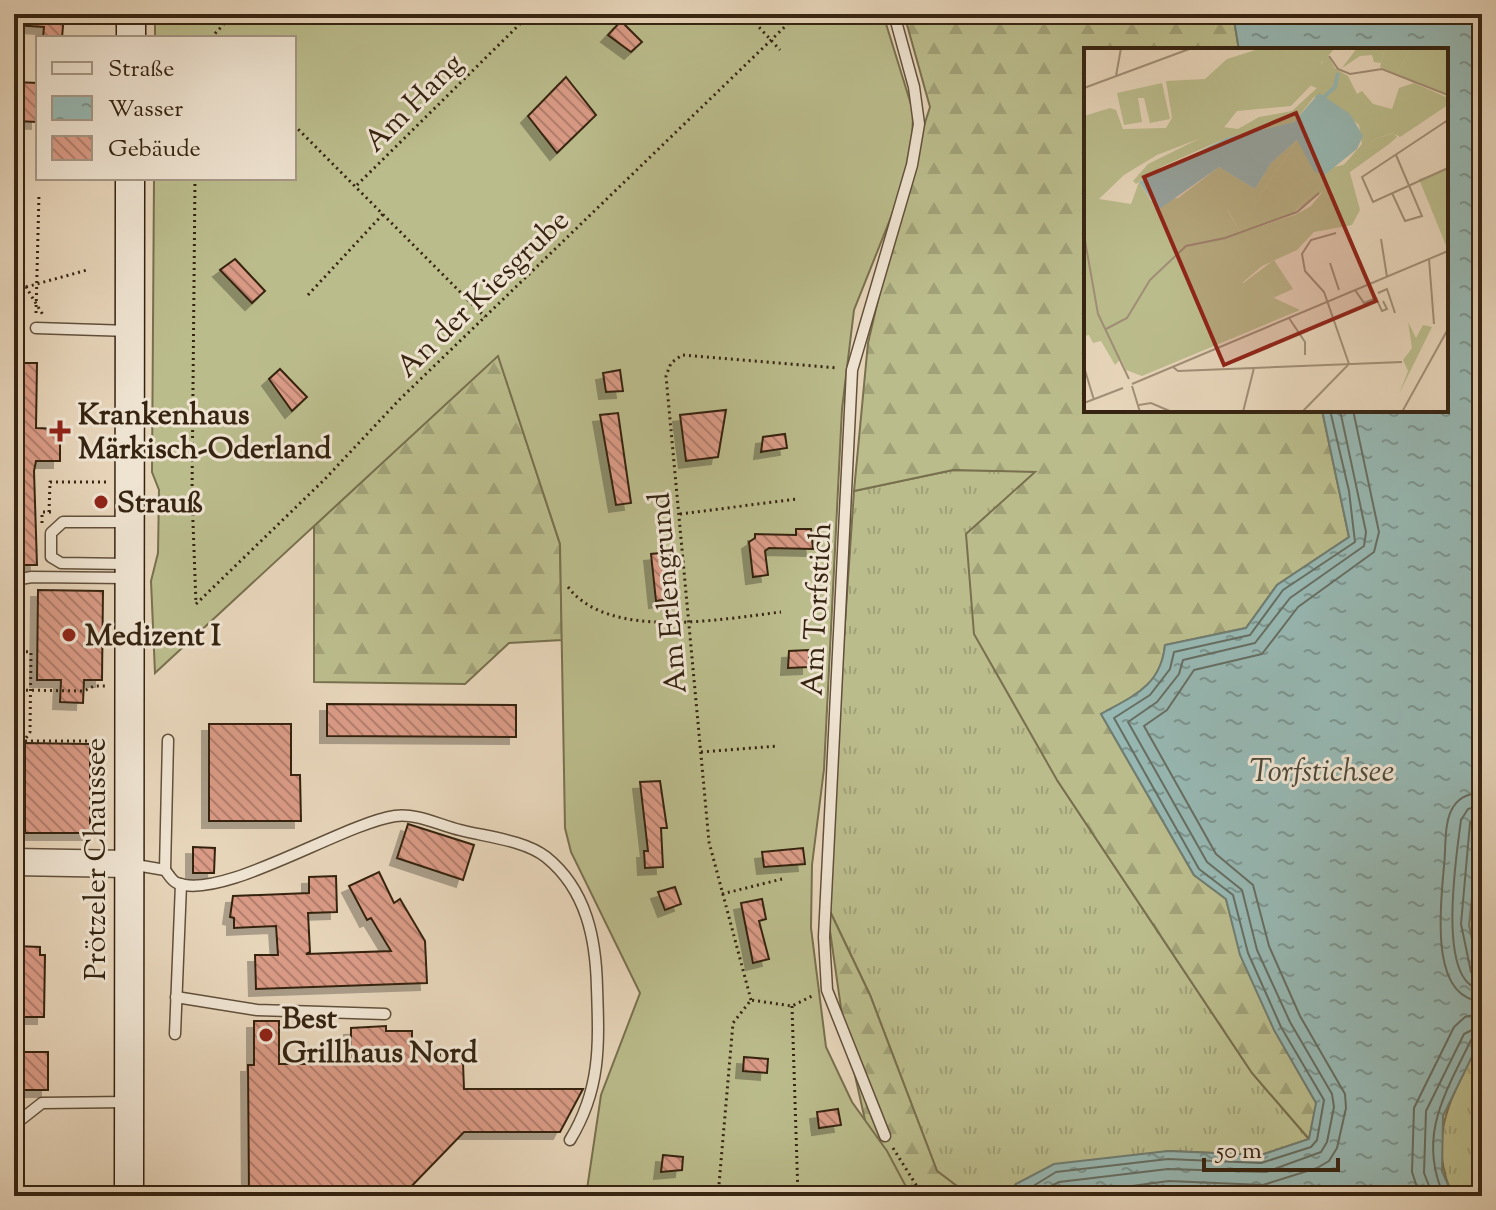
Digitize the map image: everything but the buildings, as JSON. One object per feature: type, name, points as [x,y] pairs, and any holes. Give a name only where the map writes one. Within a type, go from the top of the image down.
[{"type":"main road","points":[[131,14],[131,36]]},
{"type":"main road","name":"Prötzeler Chaussee","points":[[129,1196],[130,571],[121,522],[130,331],[130,180]]},
{"type":"street","points":[[17,862],[128,864]]},
{"type":"lane","name":"Am Torfstich","points":[[885,1136],[827,990],[824,937],[852,370],[912,165],[919,124],[914,87],[894,14]]},
{"type":"lane","points":[[36,328],[130,331]]},
{"type":"lane","points":[[121,522],[63,522],[51,533],[51,557],[61,563],[130,571]]},
{"type":"lane","points":[[16,578],[130,571]]},
{"type":"lane","points":[[165,870],[168,740]]},
{"type":"lane","points":[[128,864],[165,870],[175,882],[181,884],[207,884],[248,874],[300,849],[401,816],[496,838],[545,856],[585,911],[596,945],[599,1065],[581,1121],[570,1140]]},
{"type":"lane","points":[[175,1034],[181,884]]},
{"type":"lane","points":[[176,997],[257,1010],[385,1014]]},
{"type":"lane","points":[[15,1196],[14,1126],[42,1103],[129,1102]]},
{"type":"path","points":[[213,36],[233,14]]},
{"type":"path","name":"Am Hang","points":[[357,185],[530,14]]},
{"type":"path","points":[[747,14],[780,50]]},
{"type":"path","name":"An der Kiesgrube","points":[[195,180],[192,368],[196,604],[485,317],[798,14]]},
{"type":"path","points":[[296,127],[485,317]]},
{"type":"path","points":[[36,328],[39,193]]},
{"type":"path","points":[[308,295],[384,213]]},
{"type":"path","points":[[14,283],[26,287],[87,270]]},
{"type":"path","points":[[26,287],[53,328]]},
{"type":"path","name":"Am Erlengrund","points":[[751,1000],[709,842],[666,376],[671,363],[682,355],[852,370]]},
{"type":"path","points":[[49,512],[50,482],[110,482]]},
{"type":"path","points":[[680,514],[797,499]]},
{"type":"path","points":[[16,578],[15,744],[24,741],[96,741],[105,754]]},
{"type":"path","points":[[568,587],[577,599],[610,616],[689,622],[781,612]]},
{"type":"path","points":[[16,651],[31,652],[30,732],[24,741],[17,862]]},
{"type":"path","points":[[16,690],[84,691],[94,686],[112,686]]},
{"type":"path","points":[[701,752],[778,746]]},
{"type":"path","points":[[722,894],[782,879]]},
{"type":"path","points":[[718,1196],[733,1023],[751,1000],[792,1006],[827,990]]},
{"type":"path","points":[[792,1006],[798,1196]]},
{"type":"path","points":[[885,1136],[923,1196]]},
{"type":"green space","points":[[155,14],[883,14],[913,111],[912,155],[903,187],[854,310],[842,409],[824,769],[812,865],[811,928],[826,1047],[852,1102],[887,1151],[911,1196],[586,1196],[601,1095],[640,993],[571,852],[565,828],[560,544],[498,356],[155,673],[151,581],[158,553],[159,490],[152,472],[154,180],[296,180],[296,36],[155,36]]},
{"type":"green space","points":[[904,14],[1233,14],[1239,48],[1084,48],[1084,412],[1322,412],[1349,537],[1277,585],[1246,628],[1165,645],[1158,671],[1152,680],[1135,695],[1101,714],[1194,875],[1226,899],[1252,980],[1317,1103],[1309,1139],[1252,1073],[1057,780],[974,634],[966,534],[1035,472],[953,470],[854,491],[868,343],[905,185],[930,107]]},
{"type":"green space","points":[[498,355],[560,544],[562,640],[509,643],[465,684],[314,682],[314,526]]},
{"type":"green space","points":[[953,470],[1036,471],[1057,780],[1252,1073],[1309,1139],[1261,1155],[1168,1151],[1016,1184],[1008,1196],[970,1196],[937,1171],[870,995],[826,903],[854,491]]},
{"type":"green space","points":[[1482,808],[1482,1010],[1469,925]]},
{"type":"green space","points":[[826,903],[870,995],[937,1171],[970,1196],[882,1196],[843,1022]]},
{"type":"green space","points":[[1482,1036],[1482,1196],[1453,1196],[1445,1174],[1442,1133],[1453,1095]]},
{"type":"water","name":"Torfstichsee","points":[[1233,14],[1482,14],[1482,808],[1469,925],[1479,973],[1482,1036],[1443,1116],[1442,1171],[1453,1196],[1008,1196],[1016,1184],[1054,1164],[1168,1151],[1261,1155],[1309,1139],[1316,1103],[1274,1030],[1240,955],[1226,899],[1194,875],[1101,714],[1144,688],[1158,671],[1165,645],[1246,628],[1277,585],[1349,537],[1322,412],[1448,412],[1448,48],[1239,48]]},
{"type":"place","name":"Krankenhaus Märkisch-Oderland","points":[[60,431]]},
{"type":"place","name":"Strauß","points":[[101,502]]},
{"type":"place","name":"Medizent I","points":[[69,635]]},
{"type":"place","name":"Best Grillhaus Nord","points":[[266,1035]]}]
